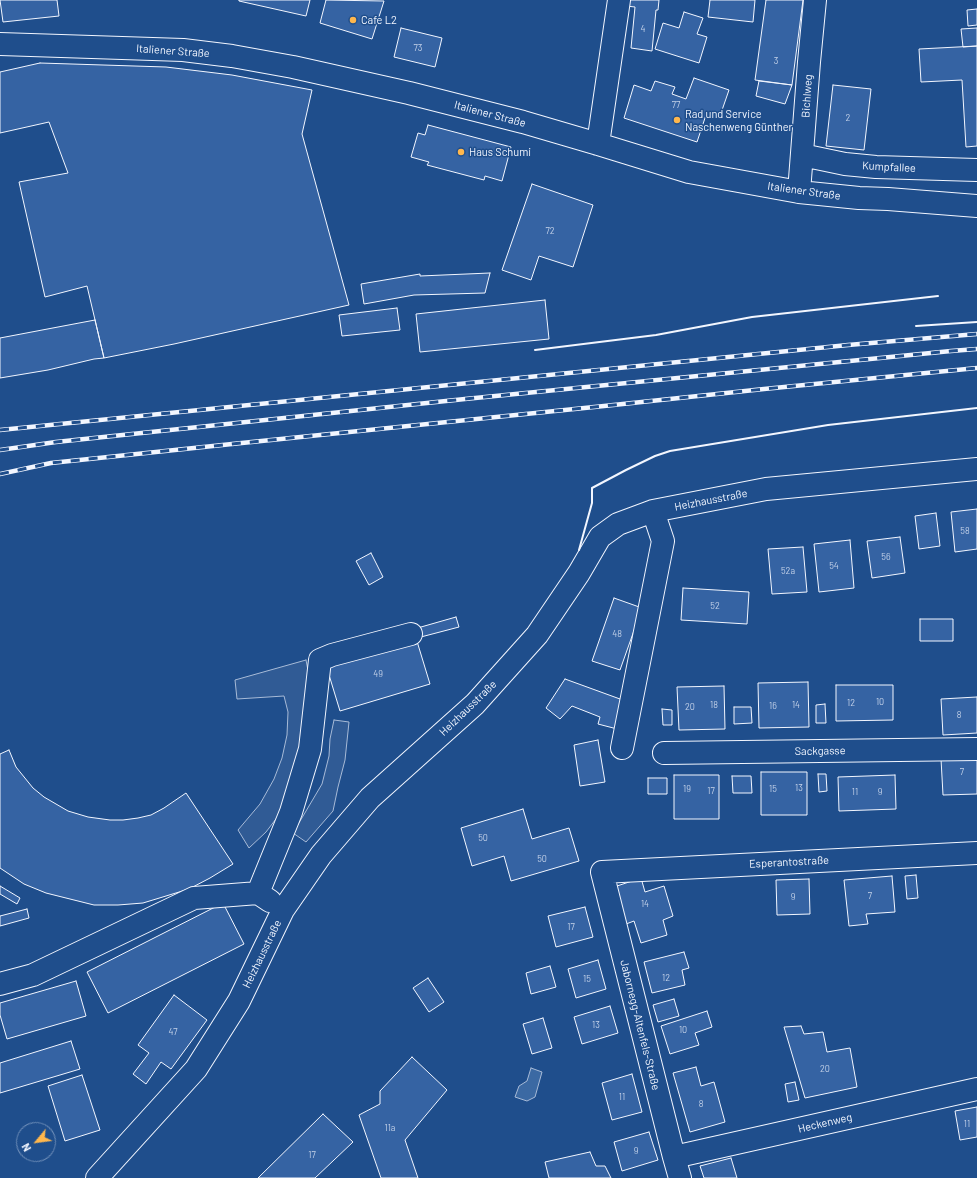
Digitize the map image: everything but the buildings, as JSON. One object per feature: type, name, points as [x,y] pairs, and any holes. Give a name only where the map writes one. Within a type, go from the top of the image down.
[{"type":"street","points":[[598,144],[619,0]]},
{"type":"street","name":"Bichlweg","points":[[799,192],[815,0]]},
{"type":"street","name":"Italiener Straße","points":[[0,44],[183,50],[232,56],[293,67],[409,93],[523,122],[689,172],[799,192],[859,198],[977,206]]},
{"type":"street","name":"Kumpfallee","points":[[802,155],[845,164],[876,167],[977,170]]},
{"type":"street","name":"Heizhausstraße","points":[[97,1178],[196,1069],[239,1001],[283,910],[321,855],[370,798],[475,704],[538,635],[579,573],[600,537],[618,524],[653,511],[766,489],[977,469]]},
{"type":"street","points":[[622,748],[663,541],[653,511]]},
{"type":"street","points":[[258,893],[291,812],[310,749],[320,660],[332,655],[411,634]]},
{"type":"street","name":"Sackgasse","points":[[664,753],[977,749]]},
{"type":"street","name":"Esperantostraße","points":[[602,872],[977,853]]},
{"type":"street","name":"Jabornegg-Altenfels-Straße","points":[[602,872],[680,1178]]},
{"type":"street","points":[[0,984],[33,975],[194,898],[258,893],[283,910]]},
{"type":"street","name":"Heckenweg","points":[[674,1157],[977,1089]]},
{"type":"shaded area","points":[[306,660],[315,707],[298,790],[266,832],[249,848],[238,830],[260,804],[274,779],[282,758],[287,735],[288,712],[284,696],[237,699],[235,680]]},
{"type":"shaded area","points":[[334,720],[349,722],[345,760],[333,811],[306,842],[293,833],[322,784],[329,756],[330,739]]},
{"type":"shaded area","points":[[531,1068],[542,1072],[535,1097],[527,1101],[515,1097],[519,1086],[527,1081]]},
{"type":"railway","points":[[0,430],[848,345],[977,334]]},
{"type":"railway","points":[[0,450],[56,442],[465,399],[977,349]]},
{"type":"railway","points":[[0,474],[51,463],[977,368]]},
{"type":"wall","points":[[535,350],[656,335],[752,317],[938,296]]},
{"type":"wall","points":[[916,326],[977,322]]},
{"type":"wall","points":[[579,550],[592,503],[592,488],[655,456],[670,451],[828,425],[977,408]]},
{"type":"place","name":"Cafe L2","points":[[353,20]]},
{"type":"place","name":"Rad und Service Naschenweng Günther","points":[[677,120]]},
{"type":"place","name":"Haus Schumi","points":[[461,152]]}]
